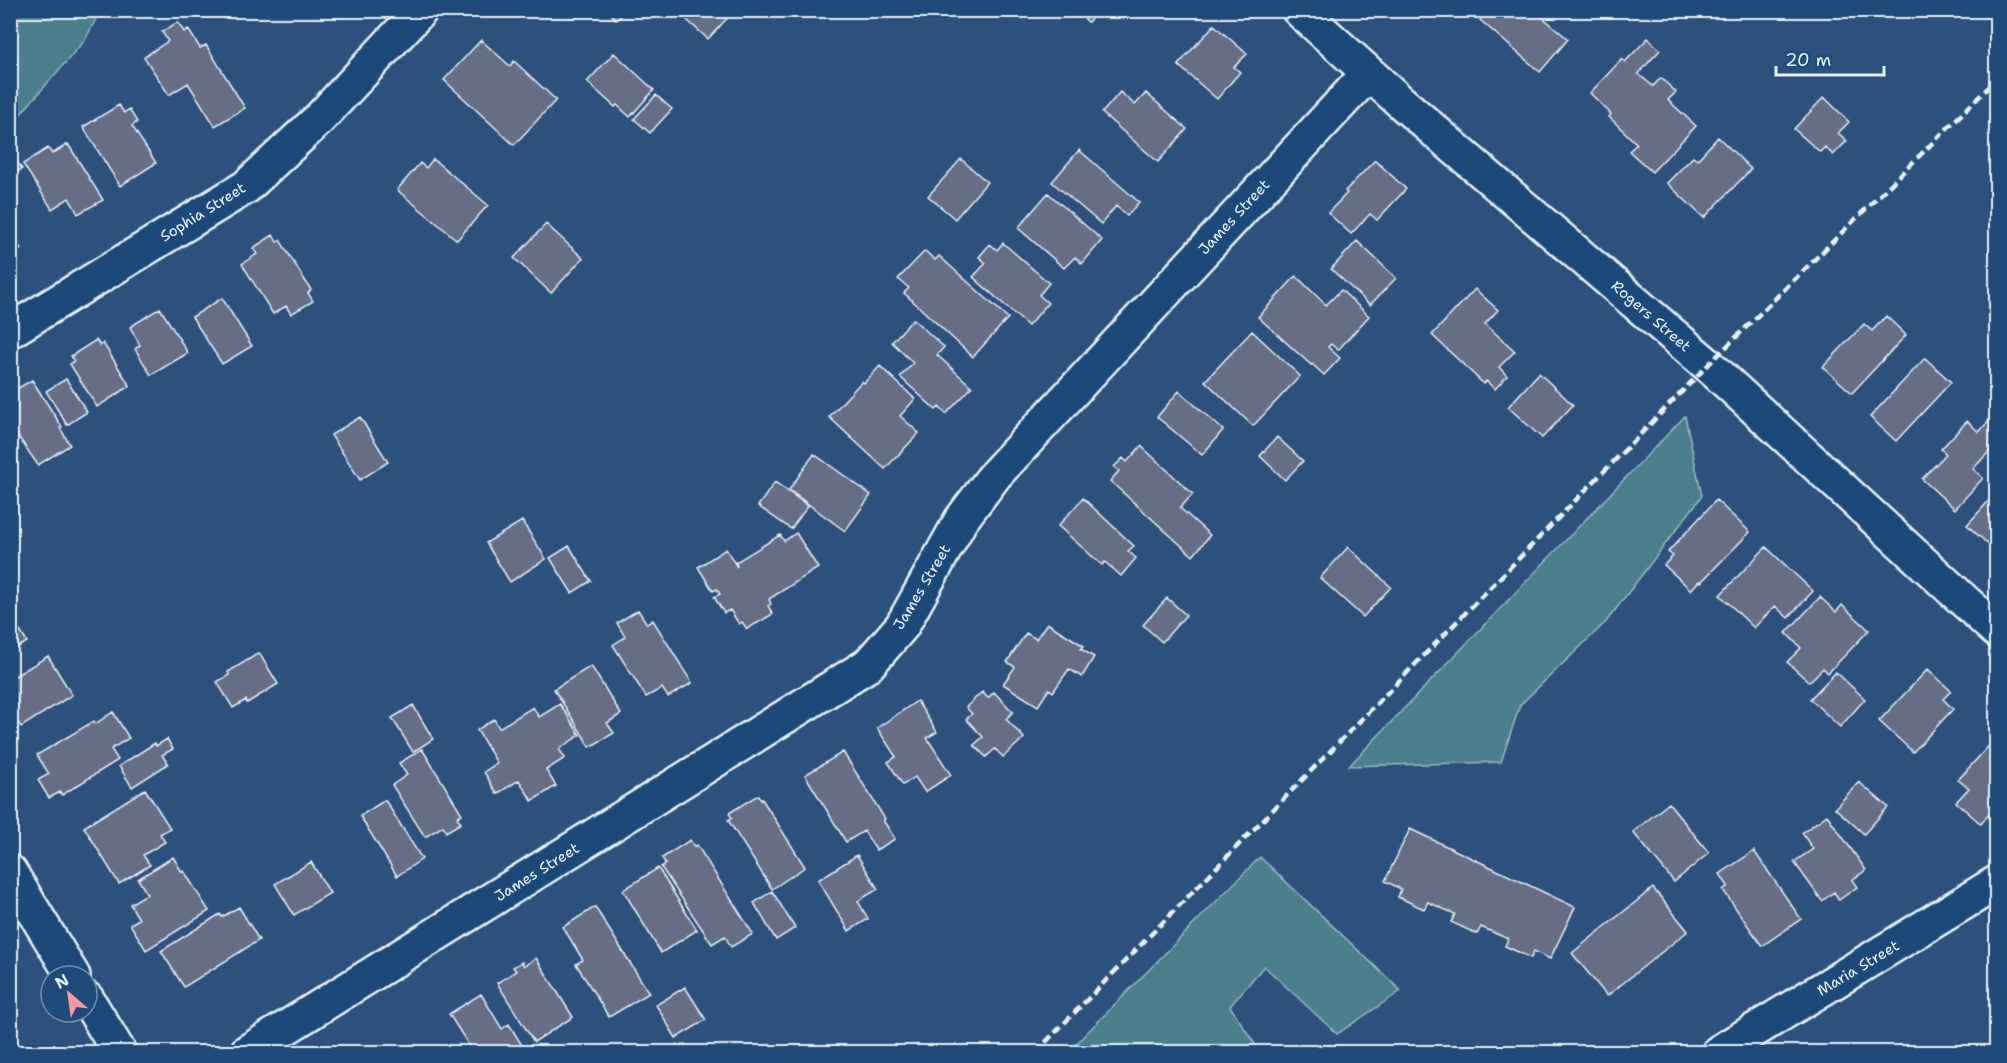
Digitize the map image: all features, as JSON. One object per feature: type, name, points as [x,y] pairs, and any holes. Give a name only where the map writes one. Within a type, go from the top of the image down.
[{"type":"street","name":"Sophia Street","points":[[10,332],[246,186],[319,119],[421,10]]},
{"type":"street","name":"Rogers Street","points":[[1299,10],[1369,74],[1708,365],[1996,630]]},
{"type":"street","name":"James Street","points":[[247,1053],[868,665],[902,626],[961,520],[995,475],[1369,74]]},
{"type":"street","points":[[10,872],[66,964]]},
{"type":"street","name":"Maria Street","points":[[1719,1053],[1996,884]]},
{"type":"street","points":[[99,1019],[119,1053]]},
{"type":"green space","points":[[11,10],[100,11],[85,40],[11,125]]},
{"type":"green space","points":[[1685,416],[1702,496],[1606,622],[1520,705],[1501,762],[1349,766]]},
{"type":"green space","points":[[1260,857],[1401,991],[1337,1034],[1264,966],[1230,1006],[1260,1052],[1068,1052]]},
{"type":"building","points":[[607,10],[626,10],[617,20]]},
{"type":"building","points":[[681,10],[731,10],[733,12],[708,39],[679,13]]},
{"type":"building","points":[[1075,10],[1099,10],[1088,22]]},
{"type":"building","points":[[1488,10],[1534,10],[1568,39],[1540,72],[1480,20]]},
{"type":"building","points":[[178,22],[184,32],[188,29],[200,48],[206,45],[245,108],[215,126],[188,83],[169,95],[144,57],[168,41],[162,32]]},
{"type":"building","points":[[1214,25],[1247,54],[1234,67],[1240,72],[1217,99],[1178,65]]},
{"type":"building","points":[[1648,38],[1660,50],[1638,74],[1653,86],[1661,78],[1676,92],[1668,100],[1696,126],[1652,172],[1629,151],[1637,144],[1609,117],[1611,114],[1590,93],[1622,59],[1625,62]]},
{"type":"building","points":[[481,40],[510,66],[514,61],[556,100],[514,145],[444,80]]},
{"type":"building","points":[[614,53],[654,90],[630,117],[587,82]]},
{"type":"building","points":[[1120,92],[1135,105],[1146,93],[1187,129],[1158,162],[1102,113]]},
{"type":"building","points":[[656,95],[672,109],[650,133],[634,119]]},
{"type":"building","points":[[1824,97],[1849,122],[1838,133],[1847,141],[1833,155],[1825,147],[1820,152],[1794,129]]},
{"type":"building","points":[[119,105],[124,113],[129,109],[137,122],[132,126],[156,163],[120,186],[83,127]]},
{"type":"building","points":[[1718,137],[1751,169],[1704,218],[1667,183],[1693,157],[1697,160]]},
{"type":"building","points":[[68,144],[103,200],[78,214],[69,198],[52,209],[23,164],[48,148],[52,154]]},
{"type":"building","points":[[1079,150],[1139,202],[1127,216],[1116,206],[1101,224],[1052,182]]},
{"type":"building","points":[[10,151],[22,169],[10,176]]},
{"type":"building","points":[[433,159],[488,205],[457,240],[397,190],[420,163],[426,168]]},
{"type":"building","points":[[961,159],[987,182],[955,219],[928,196]]},
{"type":"building","points":[[1375,160],[1406,189],[1377,220],[1370,214],[1351,234],[1328,213],[1347,193],[1345,191]]},
{"type":"building","points":[[1048,193],[1102,240],[1082,264],[1075,257],[1064,268],[1018,228]]},
{"type":"building","points":[[546,224],[583,258],[551,293],[514,258]]},
{"type":"building","points":[[10,231],[21,249],[10,255]]},
{"type":"building","points":[[273,235],[277,242],[280,240],[311,290],[308,293],[313,301],[291,314],[286,306],[273,314],[242,264],[257,254],[253,248]]},
{"type":"building","points":[[1357,241],[1396,278],[1370,305],[1331,269]]},
{"type":"building","points":[[1003,243],[1049,283],[1039,295],[1048,303],[1028,326],[973,277],[986,263],[979,257],[990,244],[997,250]]},
{"type":"building","points":[[925,251],[935,260],[939,256],[1008,318],[973,357],[904,293],[909,288],[898,279]]},
{"type":"building","points":[[1296,276],[1326,305],[1341,290],[1369,316],[1338,350],[1331,344],[1328,347],[1340,358],[1324,375],[1258,317]]},
{"type":"building","points":[[1475,289],[1498,310],[1485,324],[1515,351],[1499,367],[1507,376],[1495,389],[1486,381],[1484,384],[1432,335]]},
{"type":"building","points":[[222,298],[252,346],[222,364],[192,317]]},
{"type":"building","points":[[160,308],[188,353],[151,375],[135,349],[140,345],[130,327]]},
{"type":"building","points":[[1886,316],[1906,335],[1852,393],[1823,367],[1864,324],[1872,331]]},
{"type":"building","points":[[913,319],[944,347],[937,355],[972,387],[946,414],[939,407],[936,410],[900,377],[913,363],[892,342]]},
{"type":"building","points":[[1252,331],[1300,376],[1253,426],[1205,381]]},
{"type":"building","points":[[96,340],[100,346],[103,343],[130,386],[97,407],[70,364],[74,361],[71,356]]},
{"type":"building","points":[[1925,358],[1951,382],[1896,441],[1870,417]]},
{"type":"building","points":[[880,366],[915,399],[900,416],[919,433],[885,469],[829,417],[862,381],[864,383]]},
{"type":"building","points":[[1539,373],[1573,405],[1542,438],[1508,407]]},
{"type":"building","points":[[66,379],[87,412],[67,425],[46,391]]},
{"type":"building","points":[[32,380],[62,427],[60,428],[70,445],[38,465],[10,425],[10,393]]},
{"type":"building","points":[[1179,391],[1223,430],[1202,455],[1157,417]]},
{"type":"building","points":[[360,417],[388,462],[360,480],[331,435]]},
{"type":"building","points":[[1990,420],[1996,427],[1996,444],[1973,469],[1983,478],[1955,509],[1922,479],[1946,454],[1941,449],[1967,421],[1979,432]]},
{"type":"building","points":[[1277,437],[1303,461],[1285,480],[1260,456]]},
{"type":"building","points":[[1141,446],[1193,494],[1180,508],[1210,535],[1193,556],[1110,481],[1119,471],[1114,467],[1123,458],[1127,462]]},
{"type":"building","points":[[814,454],[871,495],[845,531],[789,490]]},
{"type":"building","points":[[775,482],[808,506],[791,529],[758,506]]},
{"type":"building","points":[[1996,493],[1996,541],[1991,547],[1967,525]]},
{"type":"building","points":[[1083,498],[1134,546],[1128,551],[1136,558],[1121,576],[1105,562],[1102,565],[1058,526]]},
{"type":"building","points":[[1716,500],[1750,532],[1691,590],[1664,565],[1673,556],[1668,552]]},
{"type":"building","points":[[522,521],[546,559],[510,582],[486,543]]},
{"type":"building","points":[[796,533],[818,568],[769,599],[771,604],[768,606],[773,614],[747,629],[742,622],[739,624],[730,610],[724,613],[714,597],[720,594],[717,589],[713,591],[698,567],[726,549],[737,567],[736,562],[780,535],[784,541]]},
{"type":"building","points":[[569,546],[591,581],[572,593],[550,558]]},
{"type":"building","points":[[1348,547],[1391,587],[1363,617],[1320,578]]},
{"type":"building","points":[[1766,547],[1813,591],[1788,618],[1775,606],[1754,628],[1720,595]]},
{"type":"building","points":[[1820,597],[1836,612],[1842,605],[1869,630],[1828,673],[1823,668],[1809,682],[1787,662],[1801,648],[1786,633]]},
{"type":"building","points":[[1167,598],[1186,615],[1162,642],[1143,625]]},
{"type":"building","points":[[638,610],[647,624],[653,620],[692,683],[668,697],[662,688],[646,697],[613,645],[625,637],[617,623]]},
{"type":"building","points":[[10,616],[27,642],[10,652]]},
{"type":"building","points":[[1047,623],[1084,646],[1081,649],[1094,657],[1082,677],[1069,669],[1053,692],[1049,689],[1038,706],[1003,684],[1015,667],[1007,662],[1026,633],[1036,639]]},
{"type":"building","points":[[259,653],[278,684],[247,703],[246,700],[233,708],[217,682],[229,675],[228,672]]},
{"type":"building","points":[[48,656],[72,695],[21,727],[10,710],[10,679]]},
{"type":"building","points":[[591,666],[621,714],[607,723],[614,733],[590,747],[554,689]]},
{"type":"building","points":[[1928,669],[1951,691],[1943,699],[1953,709],[1913,752],[1879,721]]},
{"type":"building","points":[[1836,672],[1865,699],[1840,727],[1810,699]]},
{"type":"building","points":[[982,692],[988,698],[994,692],[1013,712],[1006,719],[1024,738],[1003,757],[995,749],[986,757],[974,745],[983,737],[966,719],[972,714],[966,707]]},
{"type":"building","points":[[917,701],[937,732],[927,738],[951,775],[925,792],[915,777],[903,785],[888,762],[896,757],[877,728]]},
{"type":"building","points":[[560,704],[580,735],[559,749],[565,758],[546,770],[556,786],[532,801],[519,780],[497,794],[484,772],[497,763],[477,730],[494,719],[499,728],[533,707],[539,717]]},
{"type":"building","points":[[413,705],[433,739],[413,752],[392,718]]},
{"type":"building","points":[[113,712],[129,738],[111,749],[118,760],[62,795],[60,792],[49,798],[38,780],[49,774],[37,755]]},
{"type":"building","points":[[167,739],[173,749],[162,755],[168,764],[132,787],[119,766],[155,743],[156,746]]},
{"type":"building","points":[[1993,741],[1996,744],[1996,811],[1995,813],[1992,810],[1981,824],[1956,802],[1969,788],[1958,780]]},
{"type":"building","points":[[422,749],[462,814],[457,817],[461,823],[446,832],[443,826],[425,837],[392,785],[407,775],[399,763]]},
{"type":"building","points":[[843,752],[895,839],[876,850],[864,831],[846,842],[805,775]]},
{"type":"building","points":[[1859,782],[1888,807],[1864,834],[1835,808]]},
{"type":"building","points":[[145,789],[170,828],[160,834],[165,842],[143,855],[150,865],[119,884],[84,827]]},
{"type":"building","points":[[758,795],[805,867],[772,889],[728,820],[732,818],[729,813]]},
{"type":"building","points":[[385,800],[422,859],[397,876],[360,816]]},
{"type":"building","points":[[1669,803],[1709,853],[1674,882],[1633,832]]},
{"type":"building","points":[[1827,815],[1866,870],[1852,880],[1857,887],[1839,900],[1834,892],[1822,901],[1794,862],[1813,849],[1802,833]]},
{"type":"building","points":[[1410,829],[1575,907],[1550,959],[1534,951],[1531,958],[1505,946],[1508,939],[1481,927],[1477,934],[1451,922],[1455,914],[1428,902],[1424,909],[1398,897],[1401,889],[1385,881]]},
{"type":"building","points":[[690,840],[694,847],[697,845],[753,934],[731,947],[725,936],[712,944],[661,867],[666,864],[662,858]]},
{"type":"building","points":[[1754,851],[1801,919],[1762,946],[1723,890],[1728,886],[1720,874]]},
{"type":"building","points":[[857,855],[878,889],[858,901],[868,919],[849,931],[818,880]]},
{"type":"building","points":[[173,857],[209,911],[146,950],[130,924],[139,919],[130,904],[147,894],[138,879]]},
{"type":"building","points":[[311,862],[330,893],[294,915],[275,884]]},
{"type":"building","points":[[658,868],[697,930],[661,953],[623,890]]},
{"type":"building","points":[[1653,888],[1688,931],[1607,996],[1572,953]]},
{"type":"building","points":[[772,891],[795,928],[776,940],[754,903]]},
{"type":"building","points":[[239,907],[259,940],[184,987],[161,951],[220,914],[222,917]]},
{"type":"building","points":[[595,907],[649,993],[609,1017],[576,964],[583,960],[563,927]]},
{"type":"building","points":[[536,958],[573,1017],[534,1042],[497,983],[516,971],[513,967],[522,962],[524,966]]},
{"type":"building","points":[[685,987],[706,1020],[676,1038],[656,1005]]},
{"type":"building","points":[[481,994],[502,1029],[509,1024],[526,1052],[473,1052],[449,1014]]},
{"type":"railway","points":[[1036,1052],[1708,365],[1996,80]]}]
